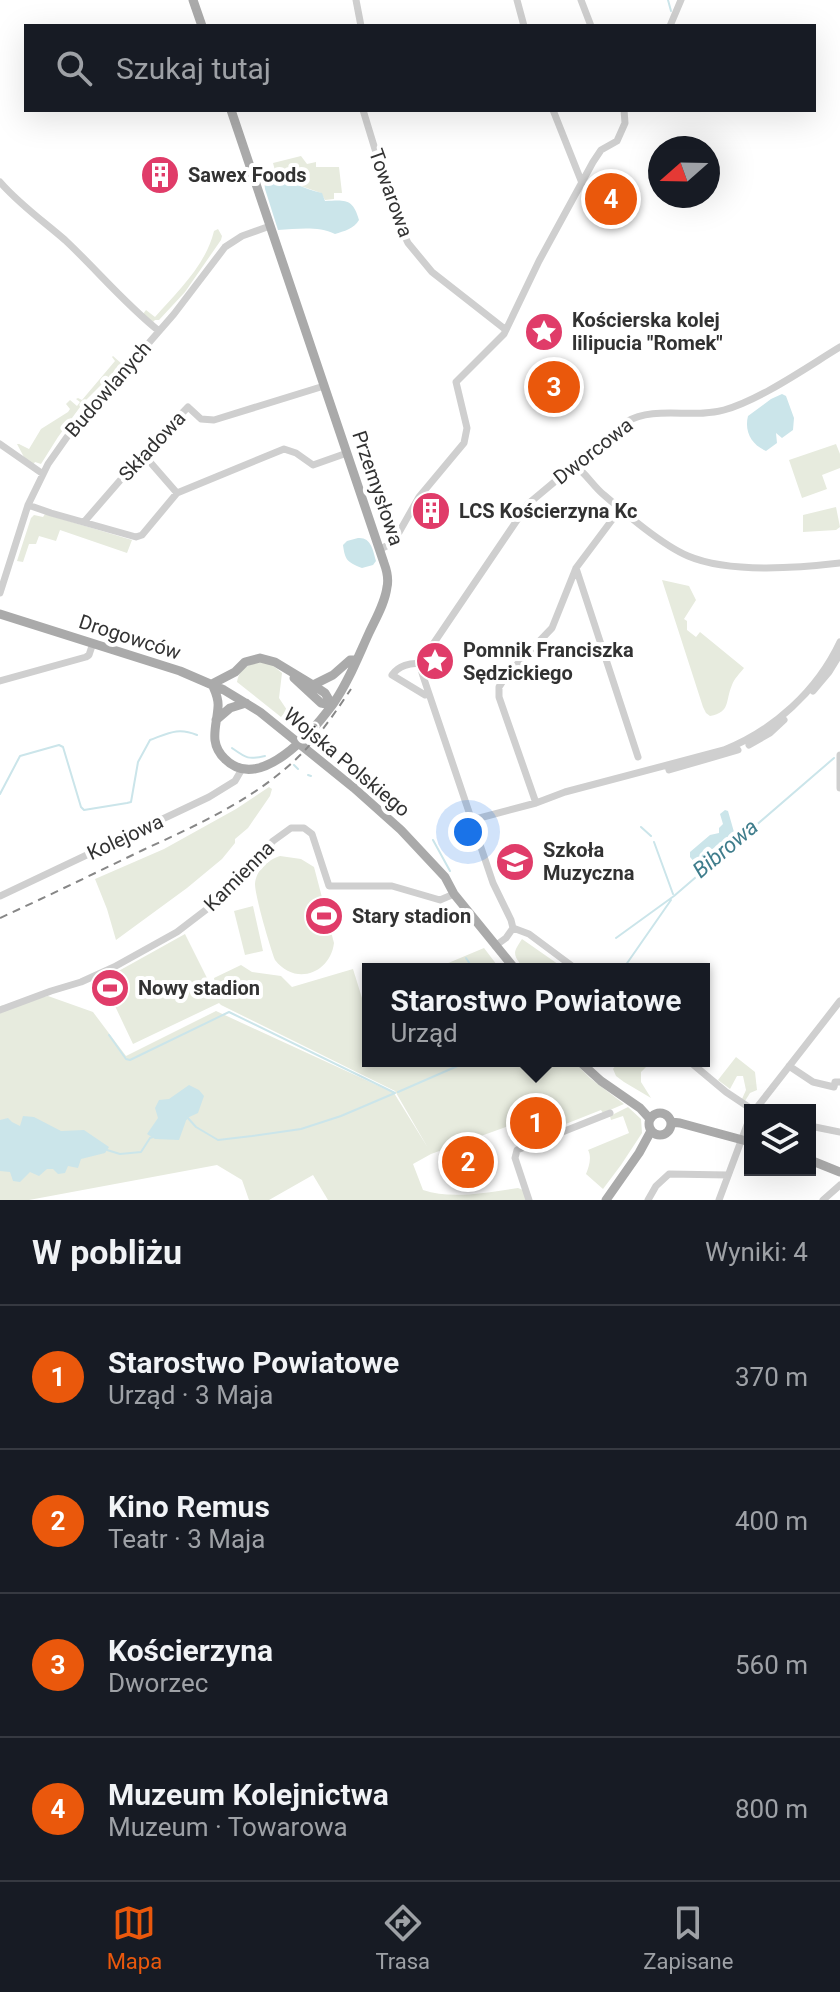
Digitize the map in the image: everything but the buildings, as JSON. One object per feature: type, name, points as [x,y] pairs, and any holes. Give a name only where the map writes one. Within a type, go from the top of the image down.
[{"type":"main road","points":[[193,0],[201,24]]},
{"type":"main road","name":"Przemysłowa","points":[[232,112],[388,580],[386,592],[357,660],[332,705],[304,737],[279,759],[264,767],[242,769]]},
{"type":"main road","name":"Drogowców","points":[[0,614],[180,671],[241,700]]},
{"type":"main road","points":[[242,769],[230,764],[219,752],[214,740],[219,705],[212,684],[235,672],[245,662],[260,658],[275,662],[313,685],[325,693],[332,705]]},
{"type":"main road","points":[[313,685],[333,675],[350,660],[357,660]]},
{"type":"main road","points":[[287,670],[321,703],[332,705]]},
{"type":"main road","points":[[216,720],[241,700],[234,685],[235,672]]},
{"type":"main road","name":"Wojska Polskiego","points":[[241,700],[378,808],[422,853],[443,884],[510,963]]},
{"type":"main road","name":"Wojska Polskiego","points":[[495,946],[505,963]]},
{"type":"main road","points":[[586,1067],[653,1116],[665,1114],[671,1125]]},
{"type":"main road","points":[[593,1067],[653,1116]]},
{"type":"main road","points":[[653,1116],[649,1125],[654,1133]]},
{"type":"main road","points":[[671,1125],[692,1126],[744,1140]]},
{"type":"main road","points":[[654,1133],[666,1134],[671,1125]]},
{"type":"main road","points":[[606,1200],[654,1133]]},
{"type":"main road","points":[[816,1162],[840,1172]]},
{"type":"street","points":[[356,0],[361,24]]},
{"type":"street","points":[[517,0],[523,24]]},
{"type":"street","points":[[581,0],[590,24]]},
{"type":"street","points":[[671,24],[681,0]]},
{"type":"street","name":"Towarowa","points":[[364,112],[396,218],[408,243],[432,272],[506,330]]},
{"type":"street","points":[[554,112],[582,183]]},
{"type":"street","points":[[380,549],[393,543],[419,497],[463,445],[467,428],[456,382],[506,330],[539,261],[601,150],[617,141],[625,123],[624,112]]},
{"type":"street","points":[[0,182],[159,331]]},
{"type":"street","name":"Budowlanych","points":[[0,593],[28,505],[43,474],[67,437],[197,286],[225,247],[242,236],[270,226]]},
{"type":"street","name":"Dworcowa","points":[[421,664],[528,504],[633,418],[652,413],[707,414],[725,410],[754,397],[840,347]]},
{"type":"street","name":"Składowa","points":[[84,522],[188,407],[201,419],[214,420],[324,386]]},
{"type":"street","points":[[0,444],[43,474]]},
{"type":"street","points":[[28,505],[136,537],[142,535],[177,493],[284,449],[313,465],[347,453]]},
{"type":"street","points":[[143,454],[177,493]]},
{"type":"street","points":[[574,465],[603,494],[673,548],[703,562],[799,568],[840,563]]},
{"type":"street","points":[[536,803],[499,697],[499,687],[552,628],[576,568],[621,508]]},
{"type":"street","points":[[576,568],[638,757]]},
{"type":"street","points":[[472,820],[747,741],[770,726],[801,697],[827,667],[840,642]]},
{"type":"street","points":[[0,681],[86,657],[93,643]]},
{"type":"street","points":[[554,797],[727,755],[745,747],[770,733],[792,713],[820,684],[840,654]]},
{"type":"street","points":[[429,694],[425,695],[389,672],[410,664],[421,664],[496,892],[511,920],[513,928],[495,946]]},
{"type":"street","points":[[840,757],[840,788]]},
{"type":"street","name":"Kolejowa","points":[[0,896],[209,797],[235,781],[242,769]]},
{"type":"street","name":"Kamienna","points":[[0,1010],[81,982],[177,932],[207,909],[273,841],[291,828],[304,828],[312,834],[329,886],[392,886],[440,900],[454,894]]},
{"type":"street","points":[[513,928],[529,934],[568,963]]},
{"type":"street","points":[[759,1104],[840,1001]]},
{"type":"street","points":[[789,1066],[813,1082],[834,1087],[838,1082]]},
{"type":"street","points":[[696,1067],[745,1104]]},
{"type":"street","points":[[529,1200],[515,1158],[517,1150],[610,1113]]},
{"type":"street","points":[[816,1127],[840,1132]]},
{"type":"street","points":[[719,1200],[744,1145]]},
{"type":"street","points":[[648,1200],[656,1186],[669,1174],[728,1175]]},
{"type":"street","points":[[823,1200],[840,1185]]},
{"type":"shaded area","points":[[301,156],[307,164],[316,162],[316,167],[339,167],[342,193],[334,193],[334,199],[325,200],[321,193],[277,178],[273,163]]},
{"type":"shaded area","points":[[218,229],[221,240],[185,292],[159,320],[153,322],[143,314],[146,310],[155,317],[181,288],[198,267],[214,231]]},
{"type":"shaded area","points":[[113,356],[122,364],[83,403],[41,464],[35,462],[33,465],[25,459],[17,444],[29,449],[41,429],[68,412],[70,409],[66,404],[70,400],[77,406],[80,402],[76,399],[82,400],[115,361]]},
{"type":"shaded area","points":[[836,444],[840,468],[822,475],[827,489],[802,498],[789,460]]},
{"type":"shaded area","points":[[836,507],[840,527],[836,530],[803,532],[803,515]]},
{"type":"shaded area","points":[[45,514],[132,540],[127,553],[60,530],[56,541],[39,536],[36,544],[29,544],[23,562],[17,561],[31,518]]},
{"type":"shaded area","points":[[662,580],[689,586],[696,600],[684,619],[687,630],[696,637],[700,632],[744,668],[733,683],[724,709],[717,714],[710,716],[703,707]]},
{"type":"shaded area","points":[[263,662],[282,673],[279,698],[287,710],[281,717],[237,682],[246,667]]},
{"type":"shaded area","points":[[269,787],[272,789],[270,796],[222,859],[116,940],[95,879],[164,849]]},
{"type":"shaded area","points":[[280,856],[301,859],[314,867],[334,943],[326,962],[310,973],[292,973],[275,960],[260,910],[256,879],[263,866]]},
{"type":"shaded area","points":[[253,906],[263,951],[245,955],[234,911]]},
{"type":"shaded area","points":[[185,934],[213,990],[216,988],[214,978],[241,965],[252,972],[281,976],[292,987],[353,969],[362,998],[362,1067],[579,1067],[624,1104],[558,1127],[549,1104],[512,1118],[514,1124],[431,1154],[413,1164],[423,1190],[458,1195],[518,1188],[523,1190],[526,1200],[328,1200],[313,1175],[269,1200],[249,1200],[242,1180],[217,1165],[29,1200],[0,1200],[0,1006],[48,996],[93,1012],[126,1056],[216,1011],[394,1093],[428,1148],[395,1091],[219,1003],[133,1044],[106,987],[109,985],[106,978]]},
{"type":"shaded area","points":[[522,939],[556,963],[520,963],[515,954]]},
{"type":"shaded area","points":[[484,948],[495,963],[448,963]]},
{"type":"shaded area","points":[[736,1057],[755,1072],[757,1090],[750,1093],[745,1101],[742,1099],[746,1090],[743,1076],[737,1076],[730,1089],[718,1080]]},
{"type":"shaded area","points":[[646,1067],[641,1072],[641,1082],[651,1098],[616,1076],[613,1069]]},
{"type":"shaded area","points":[[628,1107],[641,1119],[642,1133],[603,1189],[586,1174],[590,1159],[588,1150],[629,1133],[623,1116],[611,1120],[610,1116]]},
{"type":"water","points":[[272,178],[322,193],[325,201],[347,202],[354,208],[359,220],[352,228],[335,234],[315,229],[278,230],[265,189],[264,180]]},
{"type":"water","points":[[782,394],[786,396],[794,418],[793,430],[782,438],[776,433],[777,443],[766,451],[750,437],[748,416]]},
{"type":"water","points":[[358,538],[371,545],[376,561],[373,565],[362,568],[346,557],[343,545]]},
{"type":"water","points":[[725,810],[734,832],[695,863],[690,852],[710,835],[719,833],[723,824],[720,814]]},
{"type":"water","points":[[189,1085],[204,1096],[198,1113],[187,1118],[179,1140],[155,1139],[147,1134],[158,1118],[155,1108],[159,1100],[169,1099]]},
{"type":"water","points":[[23,1116],[34,1117],[61,1131],[84,1130],[109,1147],[105,1153],[81,1159],[78,1168],[68,1166],[65,1173],[58,1174],[53,1169],[47,1169],[39,1176],[30,1172],[20,1182],[13,1181],[10,1172],[0,1171],[0,1120],[8,1118],[20,1126]]},
{"type":"waterway","points":[[668,0],[671,11]]},
{"type":"waterway","name":"Bibrowa","points":[[0,794],[20,756],[59,745],[63,747],[84,810],[131,802],[138,762],[150,740],[179,731],[197,735]]},
{"type":"waterway","name":"Bibrowa","points":[[232,748],[247,757],[265,756]]},
{"type":"waterway","name":"Bibrowa","points":[[616,938],[674,896],[834,758]]},
{"type":"waterway","name":"Bibrowa","points":[[294,765],[298,769]]},
{"type":"waterway","points":[[641,827],[651,836]]},
{"type":"waterway","points":[[433,840],[450,871]]},
{"type":"waterway","points":[[654,842],[673,894]]},
{"type":"waterway","points":[[627,963],[671,900]]},
{"type":"waterway","points":[[466,958],[469,963]]},
{"type":"waterway","points":[[109,1035],[126,1059],[130,1060],[229,1012],[395,1093]]},
{"type":"waterway","points":[[398,1092],[455,1067]]},
{"type":"waterway","points":[[186,1119],[218,1140],[252,1136],[301,1129],[395,1093]]},
{"type":"waterway","points":[[107,1150],[120,1154],[141,1152],[153,1137]]},
{"type":"railway","points":[[0,918],[242,800],[294,761],[325,726],[351,689]]},
{"type":"place","name":"Sawex Foods","points":[[160,175]]},
{"type":"place","name":"Muzeum Kolejnictwa","points":[[611,199]]},
{"type":"place","name":"Kościerska kolej lilipucia \"Romek\"","points":[[544,332]]},
{"type":"place","name":"Kościerzyna","points":[[554,387]]},
{"type":"place","name":"LCS Kościerzyna Kc","points":[[431,511]]},
{"type":"place","name":"Pomnik Franciszka Sędzickiego","points":[[435,661]]},
{"type":"place","name":"Szkoła Muzyczna","points":[[515,862]]},
{"type":"place","name":"Stary stadion","points":[[324,916]]},
{"type":"place","name":"Nowy stadion","points":[[110,988]]},
{"type":"place","name":"Starostwo Powiatowe","points":[[536,1123]]},
{"type":"place","name":"Kino Remus","points":[[468,1162]]}]
